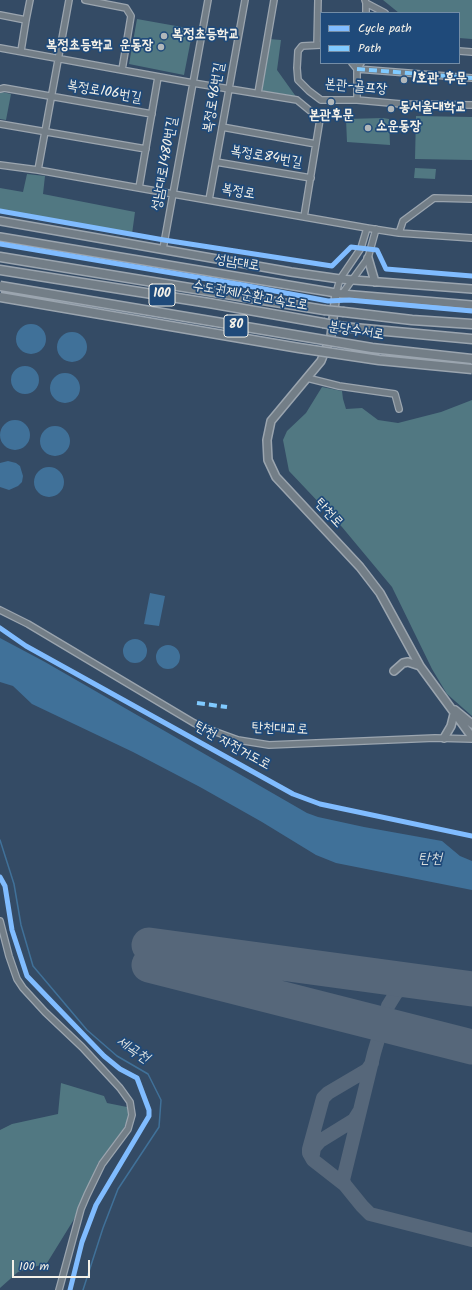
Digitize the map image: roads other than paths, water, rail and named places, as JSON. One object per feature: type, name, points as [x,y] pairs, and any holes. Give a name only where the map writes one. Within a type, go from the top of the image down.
[{"type":"highway","name":"수도권제1순환고속도로","points":[[0,257],[324,310],[412,320],[472,324]]},
{"type":"highway","name":"수도권제1순환고속도로","points":[[0,270],[343,326],[472,340]]},
{"type":"highway","name":"분당수서로","points":[[0,286],[364,347],[472,360]]},
{"type":"highway","name":"분당수서로","points":[[0,297],[299,348],[379,360],[472,369]]},
{"type":"main road","name":"성남대로","points":[[0,221],[291,272],[340,279],[472,289]]},
{"type":"main road","name":"성남대로","points":[[0,237],[338,295],[472,305]]},
{"type":"main road","points":[[368,258],[375,282]]},
{"type":"main road","name":"탄천로","points":[[338,295],[331,336],[321,361],[271,421],[267,440],[268,460],[276,477],[360,568],[380,593],[420,666],[472,738]]},
{"type":"main road","points":[[394,671],[403,663],[408,662],[420,666]]},
{"type":"main road","points":[[443,698],[472,724]]},
{"type":"main road","points":[[444,738],[451,726],[454,714]]},
{"type":"street","points":[[21,51],[30,0]]},
{"type":"street","points":[[38,170],[69,0]]},
{"type":"street","points":[[85,0],[126,8],[131,16],[122,70]]},
{"type":"street","name":"성남대로1480번길","points":[[163,249],[208,0]]},
{"type":"street","name":"복정로96번길","points":[[209,200],[245,0]]},
{"type":"street","points":[[258,93],[274,0]]},
{"type":"street","points":[[318,0],[319,45]]},
{"type":"street","points":[[365,1],[366,12]]},
{"type":"street","points":[[365,1],[383,12]]},
{"type":"street","points":[[0,15],[26,20]]},
{"type":"street","name":"본관-골프장","points":[[319,45],[302,46],[298,51],[297,68],[298,80],[308,91],[321,100],[357,100],[401,104],[472,105]]},
{"type":"street","points":[[0,48],[193,83]]},
{"type":"street","points":[[460,51],[472,52]]},
{"type":"street","name":"본관-골프장","points":[[353,64],[356,69]]},
{"type":"street","points":[[357,100],[356,69],[360,64]]},
{"type":"street","points":[[356,69],[472,78]]},
{"type":"street","name":"복정로106번길","points":[[139,188],[158,77]]},
{"type":"street","name":"복정로84번길","points":[[193,83],[297,100],[320,119],[304,217]]},
{"type":"street","name":"복정로106번길","points":[[0,89],[4,88],[152,114]]},
{"type":"street","points":[[0,124],[146,149]]},
{"type":"street","name":"복정로84번길","points":[[222,127],[316,144]]},
{"type":"street","name":"복정로84번길","points":[[216,162],[311,178]]},
{"type":"street","name":"복정로","points":[[0,165],[38,170],[366,228],[399,233],[472,238]]},
{"type":"street","points":[[399,233],[403,221],[434,198],[472,199]]},
{"type":"street","points":[[338,295],[340,279],[361,248],[366,228]]},
{"type":"street","points":[[338,295],[353,280],[368,258],[376,229]]},
{"type":"street","points":[[307,378],[339,386],[395,394],[399,409]]},
{"type":"street","name":"탄천대교로","points":[[0,610],[28,624],[194,723],[238,740],[269,745],[435,738],[472,738]]},
{"type":"street","points":[[0,921],[9,956],[17,979],[23,988],[45,1012],[82,1047],[120,1088],[130,1102],[132,1115],[128,1129],[102,1164],[81,1209],[59,1290]]},
{"type":"water","points":[[31,324],[41,329],[46,339],[41,349],[31,354],[21,349],[16,339],[21,329]]},
{"type":"water","points":[[72,332],[78,333],[86,341],[86,353],[78,361],[72,362],[66,361],[58,353],[57,347],[58,341],[66,333]]},
{"type":"water","points":[[25,366],[35,370],[39,380],[35,390],[25,394],[15,390],[11,380],[15,370]]},
{"type":"water","points":[[65,373],[75,378],[80,388],[75,398],[65,403],[55,398],[50,388],[55,378]]},
{"type":"water","points":[[15,420],[21,421],[29,429],[29,441],[21,449],[15,450],[9,449],[1,441],[0,435],[1,429],[9,421]]},
{"type":"water","points":[[55,426],[61,427],[69,435],[69,447],[61,455],[55,456],[49,455],[41,447],[40,441],[41,435],[49,427]]},
{"type":"water","points":[[8,461],[16,463],[20,466],[23,476],[22,482],[18,486],[9,490],[0,487],[0,463]]},
{"type":"water","points":[[49,467],[60,471],[64,482],[60,493],[49,497],[38,493],[34,482],[38,471]]},
{"type":"water","points":[[150,593],[165,596],[159,626],[144,624]]},
{"type":"water","name":"탄천","points":[[0,638],[45,662],[307,813],[318,817],[364,827],[442,841],[460,856],[472,861],[472,890],[336,863],[316,855],[200,787],[133,752],[32,704],[13,686],[0,682]]},
{"type":"water","points":[[135,639],[143,643],[147,651],[143,659],[135,663],[127,659],[123,651],[127,643]]},
{"type":"water","points":[[168,645],[177,648],[180,657],[177,666],[168,669],[159,666],[156,657],[159,648]]},
{"type":"waterway","name":"세곡천","points":[[0,840],[14,884],[21,925],[33,966],[87,1030],[117,1056],[148,1074],[161,1100],[159,1127],[118,1189],[103,1228],[83,1290]]},
{"type":"place","name":"복정초등학교","points":[[164,36]]},
{"type":"place","name":"복정초등학교 운동장","points":[[161,47]]},
{"type":"place","name":"1호관 후문","points":[[404,80]]},
{"type":"place","name":"본관후문","points":[[331,102]]},
{"type":"place","name":"동서울대학교","points":[[391,109]]},
{"type":"place","name":"소운동장","points":[[368,128]]}]
